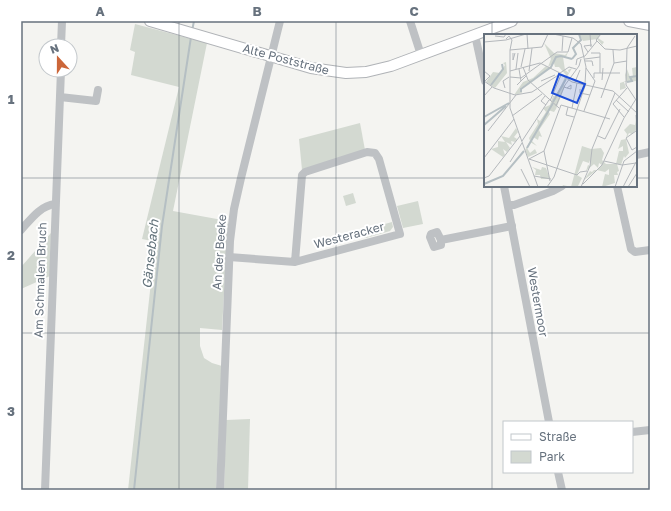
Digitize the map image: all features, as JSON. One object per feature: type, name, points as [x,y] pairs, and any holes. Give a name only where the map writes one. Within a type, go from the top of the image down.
[{"type":"main road","name":"Alte Poststraße","points":[[150,21],[311,68],[346,73],[377,70],[422,55],[512,21]]},
{"type":"main road","points":[[629,21],[650,25]]},
{"type":"street","points":[[61,38],[62,21]]},
{"type":"street","name":"An der Beeke","points":[[220,490],[229,256],[234,210],[280,21]]},
{"type":"street","points":[[410,21],[422,55]]},
{"type":"street","points":[[475,35],[484,75]]},
{"type":"street","name":"Am Schmalen Bruch","points":[[45,490],[60,78]]},
{"type":"street","points":[[60,97],[96,102],[98,90]]},
{"type":"street","name":"Westeracker","points":[[229,256],[295,262],[400,234],[378,159],[375,154],[368,152],[304,172],[302,175],[295,262]]},
{"type":"street","points":[[637,155],[650,152]]},
{"type":"street","name":"Westermoor","points":[[504,187],[549,421]]},
{"type":"street","points":[[508,205],[514,205],[553,192],[560,187]]},
{"type":"street","points":[[617,187],[631,249],[635,252],[650,250]]},
{"type":"street","points":[[21,230],[40,210],[49,205],[55,204]]},
{"type":"street","points":[[441,240],[512,226]]},
{"type":"street","points":[[633,432],[650,430]]},
{"type":"street","points":[[558,473],[562,490]]},
{"type":"green space","points":[[135,24],[207,43],[173,211],[228,221],[222,330],[200,328],[200,346],[204,358],[212,363],[222,366],[216,490],[128,490],[150,291],[157,242],[142,239],[179,87],[131,75],[135,52],[130,50]]},
{"type":"green space","points":[[360,123],[365,150],[302,170],[299,139]]},
{"type":"green space","points":[[353,193],[356,203],[346,206],[343,196]]},
{"type":"green space","points":[[418,201],[423,224],[403,228],[397,206]]},
{"type":"green space","points":[[392,222],[393,227],[390,231],[364,238],[364,236],[368,234],[367,229]]},
{"type":"green space","points":[[51,233],[50,276],[21,289],[21,267]]},
{"type":"green space","points":[[250,419],[248,490],[224,490],[226,420]]},
{"type":"waterway","name":"Gänsebach","points":[[192,31],[194,21]]},
{"type":"waterway","name":"Gänsebach","points":[[134,490],[162,226],[191,37]]}]
